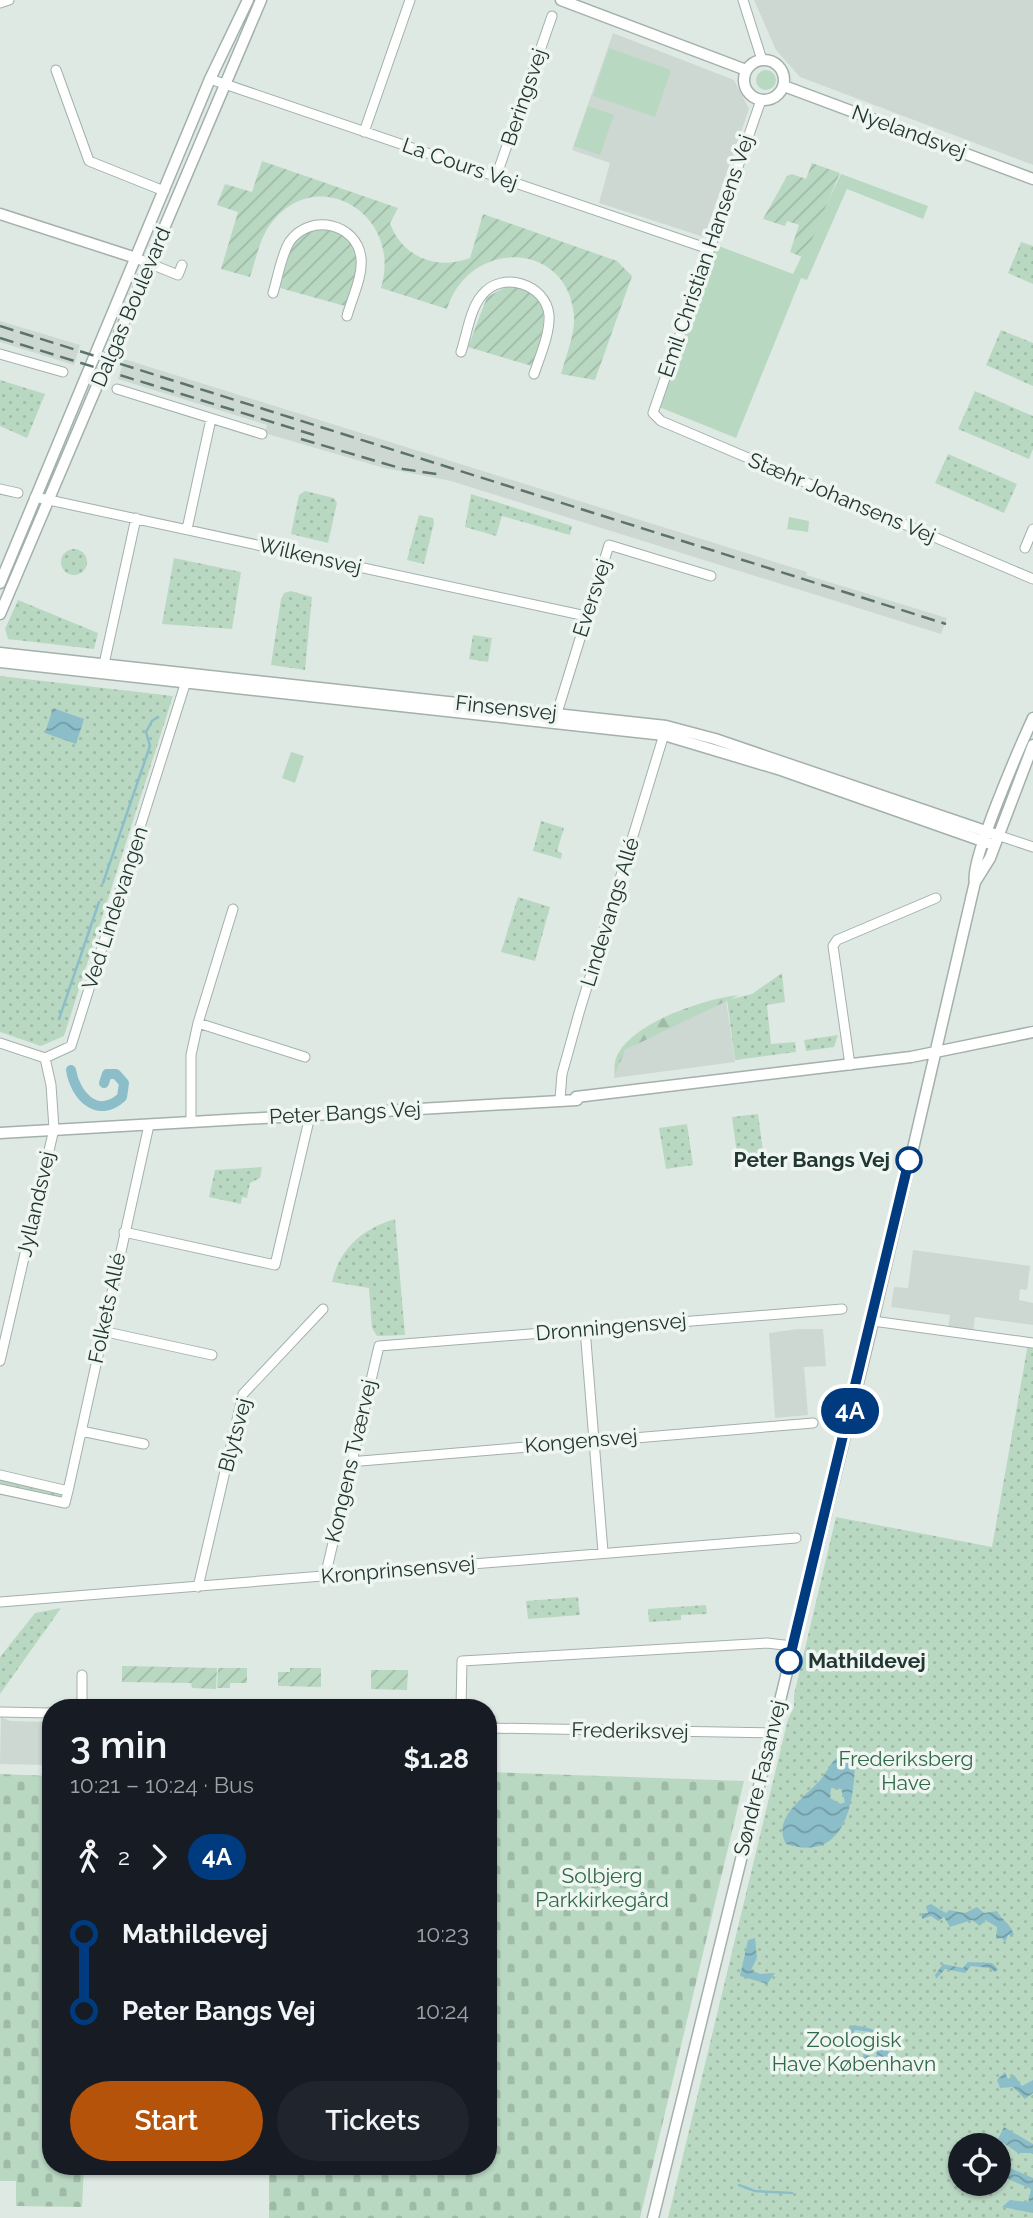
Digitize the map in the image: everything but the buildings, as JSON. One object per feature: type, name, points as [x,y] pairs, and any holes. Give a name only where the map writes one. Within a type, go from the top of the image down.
[{"type":"street","points":[[0,3],[9,0]]},
{"type":"street","name":"Dalgas Boulevard","points":[[0,583],[210,79],[248,0]]},
{"type":"street","name":"Dalgas Boulevard","points":[[0,614],[261,0]]},
{"type":"street","points":[[364,132],[410,0]]},
{"type":"street","points":[[561,0],[746,70]]},
{"type":"street","points":[[743,0],[762,60]]},
{"type":"street","name":"Beringsvej","points":[[496,177],[552,16]]},
{"type":"street","points":[[746,70],[762,60]]},
{"type":"street","points":[[746,70],[745,86],[750,95],[761,100],[775,97],[784,86],[784,75],[780,66],[762,60]]},
{"type":"street","points":[[56,70],[89,161],[178,197]]},
{"type":"street","name":"La Cours Vej","points":[[210,79],[709,249]]},
{"type":"street","name":"Nyelandsvej","points":[[784,86],[1033,178]]},
{"type":"street","name":"Emil Christian Hansens Vej","points":[[653,413],[761,100]]},
{"type":"street","points":[[0,214],[136,258],[178,275],[182,264]]},
{"type":"street","points":[[273,293],[287,247],[296,235],[314,225],[337,227],[352,238],[360,255],[361,269],[347,316]]},
{"type":"street","points":[[461,352],[477,304],[484,293],[505,282],[518,282],[539,293],[549,312],[547,331],[534,374]]},
{"type":"street","points":[[0,355],[63,372]]},
{"type":"street","points":[[117,389],[262,435]]},
{"type":"street","name":"Stæhr Johansens Vej","points":[[653,413],[661,421],[1033,579]]},
{"type":"street","points":[[187,529],[212,419]]},
{"type":"street","points":[[0,489],[18,493]]},
{"type":"street","name":"Wilkensvej","points":[[35,497],[586,616]]},
{"type":"street","points":[[102,669],[136,518]]},
{"type":"street","points":[[1025,548],[1033,529]]},
{"type":"street","name":"Eversvej","points":[[554,718],[609,545],[711,576]]},
{"type":"street","name":"Finsensvej","points":[[0,653],[187,679],[665,730],[783,766],[991,838]]},
{"type":"street","name":"Finsensvej","points":[[0,662],[102,669]]},
{"type":"street","name":"Ved Lindevangen","points":[[45,1058],[71,1046],[187,679]]},
{"type":"street","points":[[991,838],[1032,722]]},
{"type":"street","name":"Lindevangs Allé","points":[[560,1099],[564,1067],[665,730]]},
{"type":"street","points":[[991,838],[1033,745]]},
{"type":"street","points":[[991,838],[1033,847]]},
{"type":"street","name":"Søndre Fasanvej","points":[[653,2218],[873,1321],[975,883],[985,869],[991,838]]},
{"type":"street","points":[[850,1065],[833,946],[837,940],[936,898]]},
{"type":"street","points":[[191,1122],[191,1055],[198,1023],[233,909]]},
{"type":"street","points":[[198,1023],[304,1057]]},
{"type":"street","name":"Peter Bangs Vej","points":[[0,1133],[560,1099],[850,1065],[936,1052],[1033,1032]]},
{"type":"street","points":[[0,1043],[45,1058],[51,1085],[54,1129]]},
{"type":"street","points":[[124,1232],[275,1265],[310,1116]]},
{"type":"street","name":"Folkets Allé","points":[[68,1491],[149,1125]]},
{"type":"street","name":"Jyllandsvej","points":[[0,1362],[54,1129]]},
{"type":"street","name":"Blytsvej","points":[[198,1587],[243,1394],[323,1309]]},
{"type":"street","name":"Dronningensvej","points":[[379,1346],[842,1309]]},
{"type":"street","points":[[873,1321],[1033,1343]]},
{"type":"street","points":[[585,1329],[603,1552]]},
{"type":"street","points":[[103,1331],[212,1355]]},
{"type":"street","name":"Kongens Tværvej","points":[[325,1577],[349,1462],[379,1346]]},
{"type":"street","name":"Kongensvej","points":[[349,1462],[813,1423]]},
{"type":"street","points":[[81,1431],[144,1444]]},
{"type":"street","points":[[0,1475],[68,1491],[65,1503],[0,1489]]},
{"type":"street","name":"Kronprinsensvej","points":[[0,1602],[796,1538]]},
{"type":"street","points":[[461,1699],[463,1661],[767,1643],[792,1646]]},
{"type":"street","points":[[82,1675],[82,1699]]},
{"type":"street","points":[[1,1712],[42,1713]]},
{"type":"street","name":"Frederiksvej","points":[[497,1728],[772,1733]]},
{"type":"shaded area","points":[[754,0],[1033,0],[1033,165],[800,77],[776,50]]},
{"type":"shaded area","points":[[613,33],[734,80],[749,109],[704,237],[599,203],[610,163],[572,150]]},
{"type":"shaded area","points":[[0,321],[80,345],[74,365],[0,342]]},
{"type":"shaded area","points":[[124,359],[947,618],[941,634],[451,481],[384,468],[271,435],[265,433],[267,425],[118,379]]},
{"type":"shaded area","points":[[726,1000],[735,1062],[614,1078],[625,1050]]},
{"type":"shaded area","points":[[913,1250],[1030,1266],[1027,1290],[1020,1289],[1019,1300],[1033,1303],[1033,1325],[975,1317],[973,1332],[948,1329],[950,1315],[891,1307],[894,1287],[908,1288]]},
{"type":"shaded area","points":[[823,1329],[826,1366],[804,1367],[808,1415],[775,1418],[769,1333]]},
{"type":"shaded area","points":[[1,1717],[10,1721],[42,1722],[42,1765],[0,1764]]},
{"type":"green space","points":[[609,48],[671,70],[655,117],[593,96]]},
{"type":"green space","points":[[766,70],[773,73],[776,80],[773,87],[766,90],[759,87],[756,80],[759,73]]},
{"type":"green space","points":[[588,106],[614,115],[600,155],[574,146]]},
{"type":"green space","points":[[262,161],[398,208],[390,223],[396,235],[412,252],[433,262],[458,262],[470,258],[483,214],[617,261],[632,276],[595,380],[561,374],[572,338],[574,316],[568,291],[555,273],[537,262],[516,257],[495,260],[475,269],[459,286],[447,309],[381,288],[385,262],[380,239],[369,219],[352,206],[333,198],[312,197],[291,205],[272,222],[261,241],[250,277],[221,269],[238,212],[217,205],[225,184],[252,192]]},
{"type":"green space","points":[[812,163],[840,173],[804,258],[790,252],[799,225],[787,221],[785,226],[763,219],[787,176],[792,174],[806,179]]},
{"type":"green space","points":[[841,174],[928,206],[923,219],[847,189],[807,280],[801,278],[736,438],[659,407],[658,398],[716,245],[793,274]]},
{"type":"green space","points":[[329,227],[342,235],[356,252],[356,270],[345,306],[280,288],[289,255],[298,240],[305,234]]},
{"type":"green space","points":[[1021,242],[1033,246],[1033,284],[1008,273]]},
{"type":"green space","points":[[506,287],[523,289],[541,303],[543,327],[532,366],[468,347],[487,297]]},
{"type":"green space","points":[[1001,330],[1033,343],[1033,386],[986,365]]},
{"type":"green space","points":[[0,380],[45,394],[27,438],[0,426]]},
{"type":"green space","points":[[975,391],[1033,416],[1033,449],[1029,459],[958,429]]},
{"type":"green space","points":[[948,454],[1017,484],[1004,513],[935,483]]},
{"type":"green space","points":[[305,491],[334,498],[337,503],[328,543],[291,534],[299,495]]},
{"type":"green space","points":[[471,494],[572,526],[570,535],[502,516],[496,536],[465,527]]},
{"type":"green space","points":[[419,515],[433,518],[434,523],[424,564],[407,560]]},
{"type":"green space","points":[[789,517],[809,521],[808,532],[787,529]]},
{"type":"green space","points":[[74,549],[83,553],[87,562],[83,571],[74,575],[65,571],[61,562],[65,553]]},
{"type":"green space","points":[[174,558],[241,572],[232,629],[162,624]]},
{"type":"green space","points":[[291,591],[312,597],[305,670],[271,665],[281,599],[284,593]]},
{"type":"green space","points":[[18,600],[98,633],[94,649],[8,639],[5,629]]},
{"type":"green space","points":[[473,635],[492,638],[488,662],[469,659]]},
{"type":"green space","points":[[0,676],[173,696],[64,1036],[41,1046],[0,1032]]},
{"type":"green space","points":[[291,752],[304,756],[295,783],[282,778]]},
{"type":"green space","points":[[541,821],[564,828],[557,851],[562,853],[561,859],[533,851]]},
{"type":"green space","points":[[518,897],[550,907],[535,961],[501,952]]},
{"type":"green space","points":[[782,973],[785,1002],[767,1005],[771,1044],[795,1042],[796,1052],[735,1060],[727,1000],[752,994]]},
{"type":"green space","points":[[739,995],[625,1050],[614,1078],[615,1062],[621,1049],[649,1025],[687,1008]]},
{"type":"green space","points":[[838,1035],[834,1047],[806,1051],[804,1040]]},
{"type":"green space","points":[[758,1114],[763,1151],[756,1162],[745,1161],[737,1154],[732,1117]]},
{"type":"green space","points":[[687,1124],[693,1165],[666,1169],[659,1128]]},
{"type":"green space","points":[[262,1167],[260,1178],[250,1183],[247,1198],[242,1197],[241,1204],[209,1197],[215,1170]]},
{"type":"green space","points":[[395,1219],[405,1335],[377,1336],[372,1328],[369,1288],[332,1282],[341,1259],[354,1242],[372,1228]]},
{"type":"green space","points":[[1028,1344],[1033,1345],[1033,2218],[668,2218],[788,1719],[794,1707],[794,1695],[836,1517],[992,1547]]},
{"type":"green space","points":[[0,1477],[61,1494],[61,1497],[0,1486]]},
{"type":"green space","points":[[578,1597],[580,1615],[528,1619],[526,1601]]},
{"type":"green space","points":[[706,1605],[707,1614],[681,1615],[681,1620],[649,1622],[648,1609]]},
{"type":"green space","points":[[61,1608],[0,1694],[0,1657],[35,1613]]},
{"type":"green space","points":[[122,1666],[217,1668],[216,1689],[192,1688],[191,1683],[122,1682]]},
{"type":"green space","points":[[218,1668],[247,1668],[247,1683],[230,1683],[230,1688],[217,1688]]},
{"type":"green space","points":[[290,1668],[321,1668],[321,1687],[278,1686],[278,1672],[290,1672]]},
{"type":"green space","points":[[371,1670],[408,1670],[407,1690],[371,1689]]},
{"type":"green space","name":"Solbjerg Parkkirkegård","points":[[497,1772],[744,1781],[640,2218],[269,2218],[269,2175],[497,2175]]},
{"type":"green space","points":[[0,1774],[42,1776],[42,2175],[84,2175],[82,2207],[16,2206],[16,2181],[0,2181]]},
{"type":"water","points":[[53,708],[84,719],[76,744],[45,733]]},
{"type":"water","points":[[843,1754],[855,1761],[852,1796],[842,1826],[833,1838],[821,1845],[806,1848],[786,1844],[783,1825],[787,1816]],"holes":[[[831,1788],[841,1789],[845,1802],[841,1804],[830,1798]]]},
{"type":"water","points":[[931,1904],[946,1913],[949,1910],[965,1913],[977,1907],[984,1913],[997,1911],[1014,1935],[1008,1935],[1005,1942],[1002,1938],[996,1939],[997,1927],[985,1920],[980,1926],[972,1920],[950,1927],[944,1917],[938,1921],[931,1916],[922,1919],[922,1913],[928,1913],[926,1906]]},
{"type":"water","points":[[755,1938],[757,1958],[751,1970],[760,1974],[775,1973],[767,1984],[740,1976],[748,1940]]},
{"type":"water","points":[[968,1962],[992,1963],[998,1969],[995,1972],[989,1968],[971,1966],[965,1973],[945,1969],[936,1979],[935,1975],[943,1964],[963,1968]]},
{"type":"water","points":[[854,2025],[874,2030],[879,2035],[890,2054],[887,2060],[877,2059],[885,2069],[883,2073],[864,2069],[860,2064],[864,2054],[876,2058],[878,2044],[871,2039],[871,2032],[855,2030],[852,2036],[846,2035],[847,2029]]},
{"type":"water","points":[[1005,2072],[1008,2079],[1014,2075],[1022,2086],[1033,2080],[1033,2093],[1025,2099],[1013,2087],[1000,2088],[997,2080]]},
{"type":"water","points":[[1004,2127],[1033,2144],[1033,2153],[1018,2153],[1011,2148],[1011,2133],[1001,2133]]},
{"type":"water","points":[[1011,2168],[1033,2178],[1033,2213],[1002,2207],[1010,2200],[1028,2202],[1031,2189],[1011,2180]]},
{"type":"waterway","points":[[103,883],[150,746],[146,732],[152,721],[158,717]]},
{"type":"waterway","points":[[59,1019],[99,902]]},
{"type":"waterway","points":[[71,1070],[82,1096],[96,1105],[104,1106],[122,1097],[124,1083],[116,1074],[107,1074],[104,1083]]},
{"type":"waterway","points":[[739,2185],[755,2191],[792,2193]]},
{"type":"railway","points":[[0,326],[946,624]]},
{"type":"railway","points":[[0,338],[314,435]]},
{"type":"railway","points":[[301,439],[403,469],[443,475]]},
{"type":"bus line","name":"4A","points":[[789,1661],[866,1351],[909,1160]]},
{"type":"place","name":"Peter Bangs Vej","points":[[909,1160]]},
{"type":"place","name":"Mathildevej","points":[[789,1661]]},
{"type":"park label","name":"Frederiksberg Have","points":[[906,1771]]},
{"type":"park label","name":"Zoologisk Have København","points":[[854,2052]]}]
